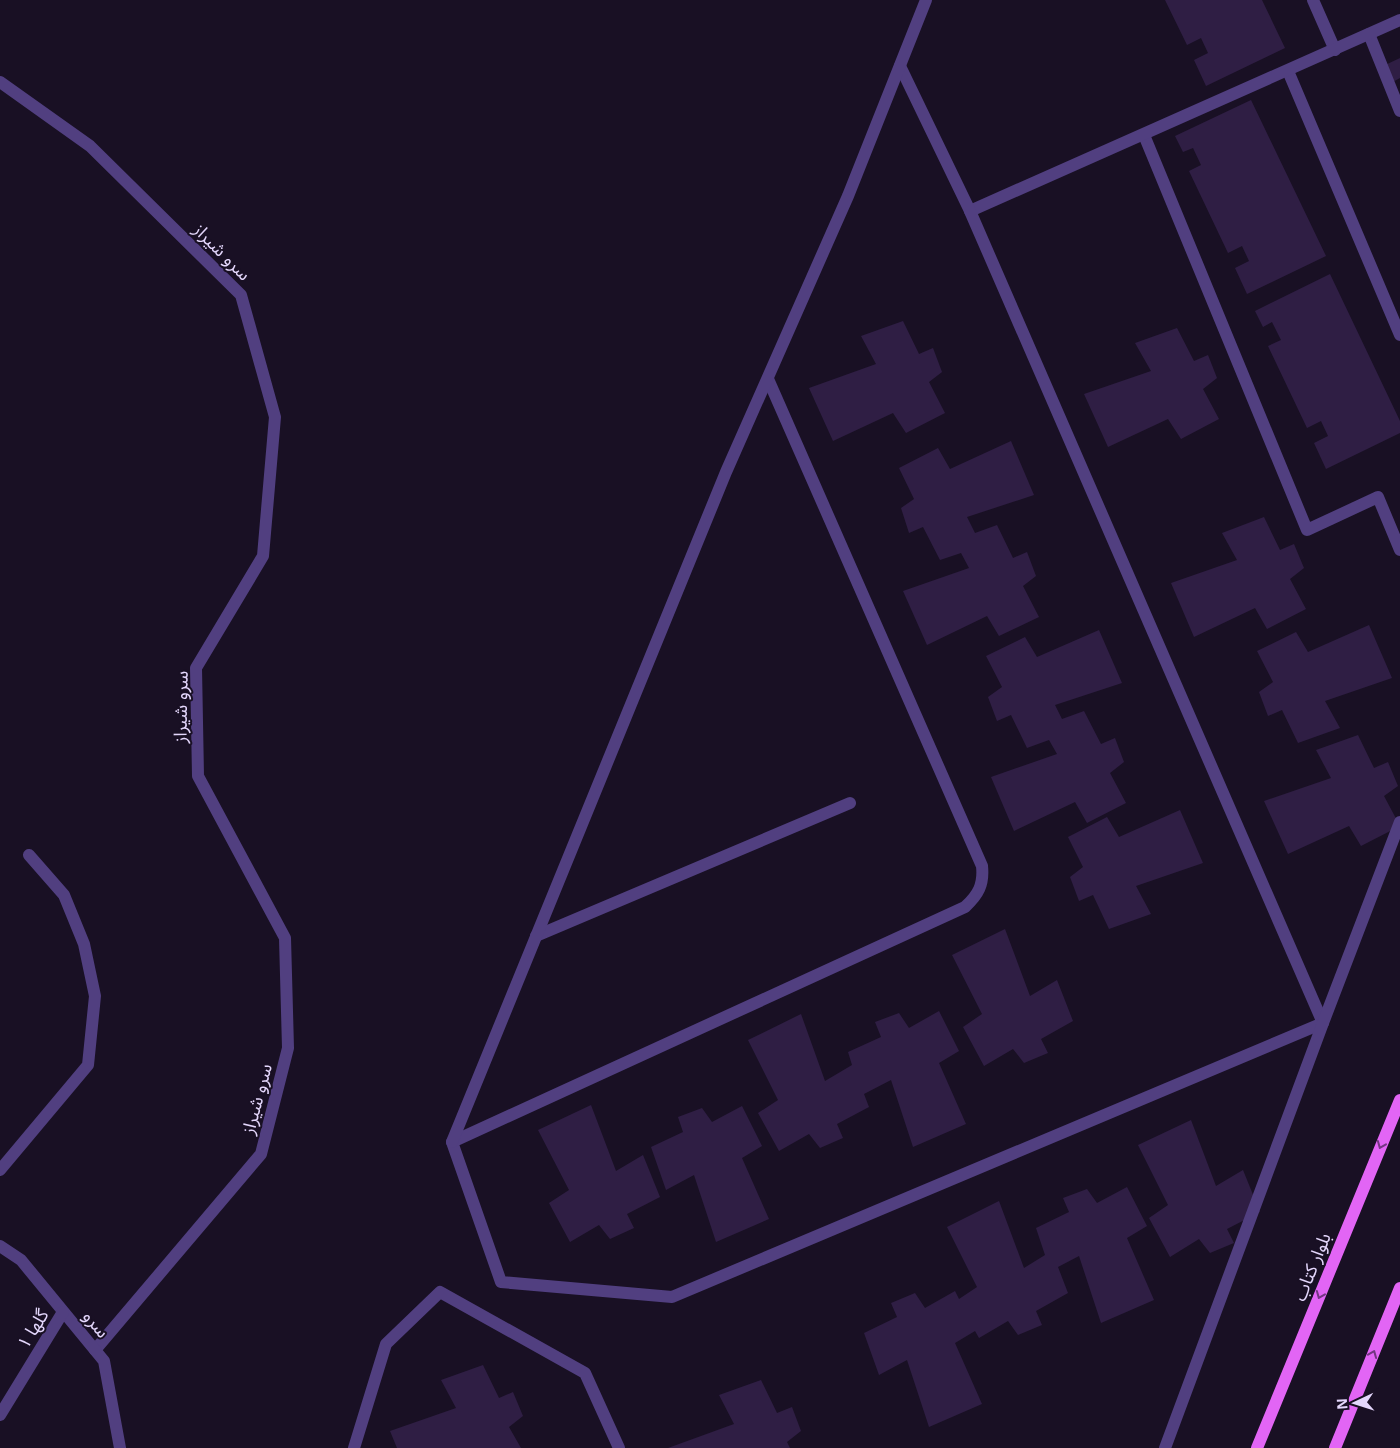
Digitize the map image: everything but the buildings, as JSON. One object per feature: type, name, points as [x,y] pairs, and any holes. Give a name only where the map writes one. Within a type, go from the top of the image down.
[{"type":"main road","name":"بلوار کتاب","points":[[1257,1448],[1400,1100]]},
{"type":"main road","points":[[1335,1448],[1400,1288]]},
{"type":"street","points":[[926,0],[848,196],[726,472],[452,1142],[501,1282],[672,1297],[1323,1023]]},
{"type":"street","points":[[1313,0],[1335,50]]},
{"type":"street","points":[[970,211],[1400,20]]},
{"type":"street","points":[[1369,34],[1400,111]]},
{"type":"street","points":[[900,66],[970,211],[1323,1023]]},
{"type":"street","points":[[1288,71],[1400,334]]},
{"type":"street","name":"سرو شیراز","points":[[0,82],[90,146],[241,295],[275,417],[263,556],[196,668],[198,776],[285,938],[288,1048],[261,1154],[95,1350]]},
{"type":"street","points":[[1144,134],[1307,530],[1378,498],[1400,550]]},
{"type":"street","points":[[452,1142],[965,908],[982,887],[982,866],[768,379]]},
{"type":"street","points":[[536,936],[850,802]]},
{"type":"street","points":[[1165,1448],[1400,822]]},
{"type":"street","points":[[0,1170],[88,1065],[95,996],[84,944],[64,895],[30,855]]},
{"type":"street","name":"سرو","points":[[0,1246],[21,1260],[104,1361],[120,1448]]},
{"type":"street","points":[[354,1448],[386,1344],[440,1292],[585,1372],[619,1448]]},
{"type":"street","name":"گلها ۱","points":[[0,1415],[64,1312]]}]
